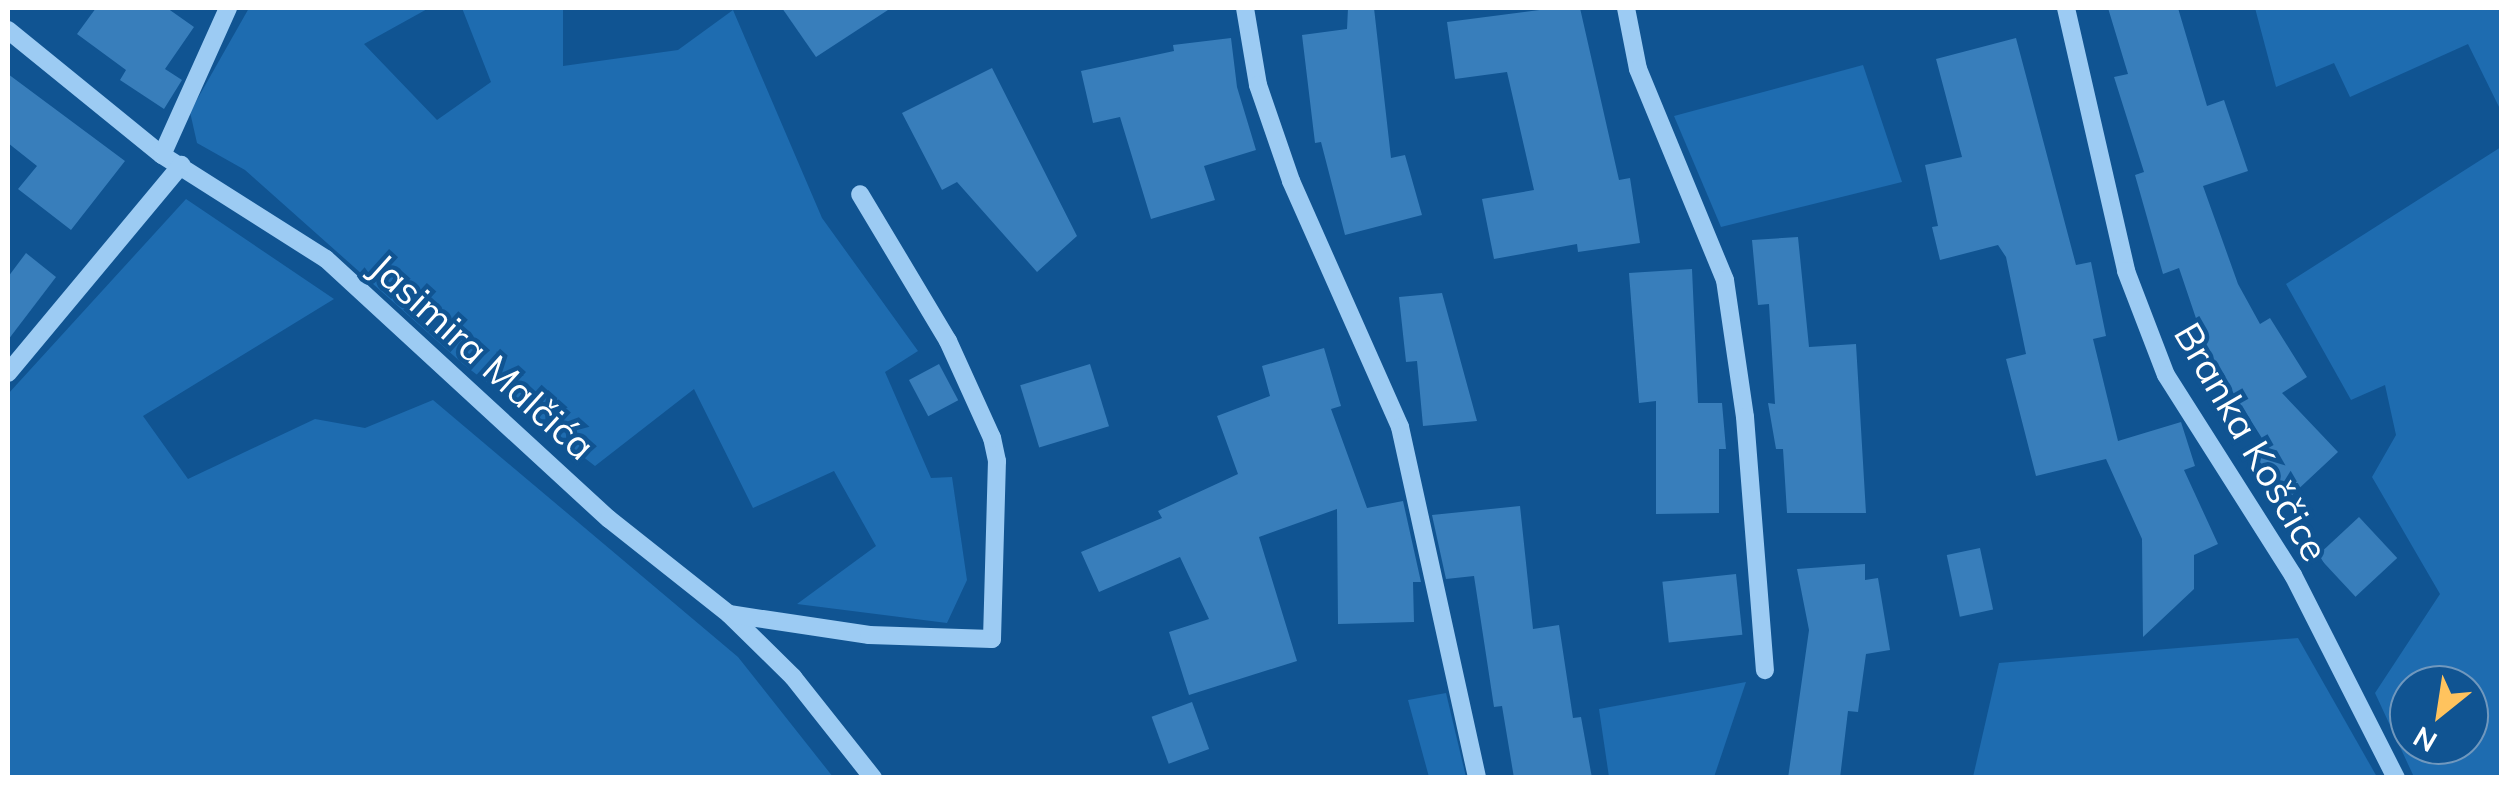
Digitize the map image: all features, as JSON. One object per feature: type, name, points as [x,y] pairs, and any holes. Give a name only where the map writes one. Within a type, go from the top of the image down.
[{"type":"street","points":[[162,155],[228,8]]},
{"type":"street","points":[[1245,8],[1258,85],[1291,181],[1400,427],[1478,778]]},
{"type":"street","points":[[1626,8],[1638,69],[1725,280],[1745,417],[1766,670]]},
{"type":"street","name":"Branka Koščice","points":[[2066,8],[2126,271],[2166,375],[2286,562],[2396,778]]},
{"type":"street","name":"Jasimira Malčića","points":[[8,30],[162,155],[326,260],[609,518],[729,614],[793,677],[872,778]]},
{"type":"street","points":[[8,372],[180,165]]},
{"type":"street","points":[[729,614],[869,635],[992,639],[997,461],[984,412],[860,194]]},
{"type":"shaded area","points":[[249,8],[429,8],[364,44],[437,120],[491,82],[462,8],[563,8],[563,66],[678,50],[733,10],[822,218],[918,351],[885,372],[931,478],[952,477],[967,580],[947,623],[797,604],[876,546],[834,471],[753,508],[694,389],[595,466],[463,364],[245,170],[197,143],[190,112]]},
{"type":"shaded area","points":[[2255,8],[2501,8],[2501,111],[2468,44],[2350,97],[2334,63],[2276,87]]},
{"type":"shaded area","points":[[1863,65],[1902,182],[1721,227],[1674,116]]},
{"type":"shaded area","points":[[2501,147],[2501,777],[2414,777],[2408,765],[2489,765],[2489,665],[2393,665],[2440,594],[2372,477],[2396,435],[2385,385],[2351,400],[2286,284]]},
{"type":"shaded area","points":[[186,199],[334,299],[143,416],[188,479],[315,419],[365,428],[433,400],[738,657],[833,777],[8,777],[8,394]]},
{"type":"shaded area","points":[[2298,638],[2377,777],[1973,777],[1999,663]]},
{"type":"shaded area","points":[[2389,672],[2389,723],[2375,693]]},
{"type":"shaded area","points":[[1746,682],[1714,777],[1609,777],[1599,709]]},
{"type":"shaded area","points":[[1446,693],[1466,777],[1429,777],[1408,700]]},
{"type":"building","points":[[96,8],[167,8],[194,27],[165,69],[182,80],[164,109],[120,80],[126,70],[77,34]]},
{"type":"building","points":[[782,8],[891,8],[816,57]]},
{"type":"building","points":[[1348,8],[1374,8],[1391,158],[1405,155],[1422,215],[1345,235],[1321,142],[1315,143],[1302,35],[1347,29]]},
{"type":"building","points":[[1580,8],[1619,180],[1630,178],[1640,243],[1578,252],[1577,244],[1494,259],[1482,199],[1534,190],[1507,72],[1455,79],[1447,22]]},
{"type":"building","points":[[2108,8],[2178,8],[2207,106],[2224,100],[2248,171],[2203,186],[2238,284],[2260,324],[2270,318],[2307,377],[2282,393],[2338,452],[2292,495],[2253,455],[2265,443],[2207,351],[2179,268],[2163,274],[2135,175],[2144,172],[2114,77],[2128,74]]},
{"type":"building","points":[[1231,38],[1237,87],[1256,150],[1204,166],[1215,200],[1151,219],[1120,117],[1093,123],[1081,71],[1174,51],[1173,45]]},
{"type":"building","points":[[2016,38],[2076,265],[2091,262],[2106,336],[2093,339],[2118,441],[2181,422],[2195,466],[2184,470],[2218,544],[2194,555],[2194,589],[2143,637],[2142,539],[2106,459],[2036,476],[2006,359],[2026,354],[2006,257],[1998,245],[1940,260],[1932,227],[1938,226],[1925,165],[1962,157],[1936,59]]},
{"type":"building","points":[[992,68],[1077,236],[1037,272],[957,182],[942,190],[902,113]]},
{"type":"building","points":[[8,74],[125,161],[71,230],[18,189],[37,166],[8,143]]},
{"type":"building","points":[[1798,237],[1809,347],[1856,344],[1866,513],[1787,513],[1783,449],[1776,449],[1768,403],[1775,404],[1769,304],[1758,305],[1752,240]]},
{"type":"building","points":[[26,253],[56,277],[8,340],[8,277]]},
{"type":"building","points":[[1692,269],[1698,403],[1722,403],[1726,449],[1719,449],[1719,513],[1656,514],[1656,401],[1639,403],[1629,273]]},
{"type":"building","points":[[1442,293],[1477,421],[1423,426],[1417,361],[1406,362],[1399,297]]},
{"type":"building","points":[[1324,348],[1341,406],[1331,409],[1367,508],[1403,501],[1421,582],[1413,582],[1414,622],[1338,624],[1337,509],[1259,537],[1297,661],[1189,695],[1169,632],[1209,619],[1180,557],[1099,592],[1081,552],[1162,518],[1158,511],[1238,474],[1217,416],[1270,396],[1262,366]]},
{"type":"building","points":[[939,364],[958,400],[928,416],[909,380]]},
{"type":"building","points":[[1090,364],[1109,426],[1039,448],[1020,385]]},
{"type":"building","points":[[1520,506],[1533,629],[1559,625],[1573,718],[1581,717],[1592,778],[1514,778],[1502,706],[1494,707],[1474,576],[1446,579],[1432,515]]},
{"type":"building","points":[[2359,517],[2397,558],[2356,597],[2317,556]]},
{"type":"building","points":[[1980,548],[1993,610],[1960,617],[1947,555]]},
{"type":"building","points":[[1865,564],[1865,580],[1878,578],[1890,650],[1866,654],[1858,712],[1848,711],[1840,778],[1788,778],[1809,630],[1797,569]]},
{"type":"building","points":[[1736,574],[1742,635],[1669,642],[1662,582]]},
{"type":"building","points":[[1192,702],[1209,749],[1169,764],[1152,717]]}]
